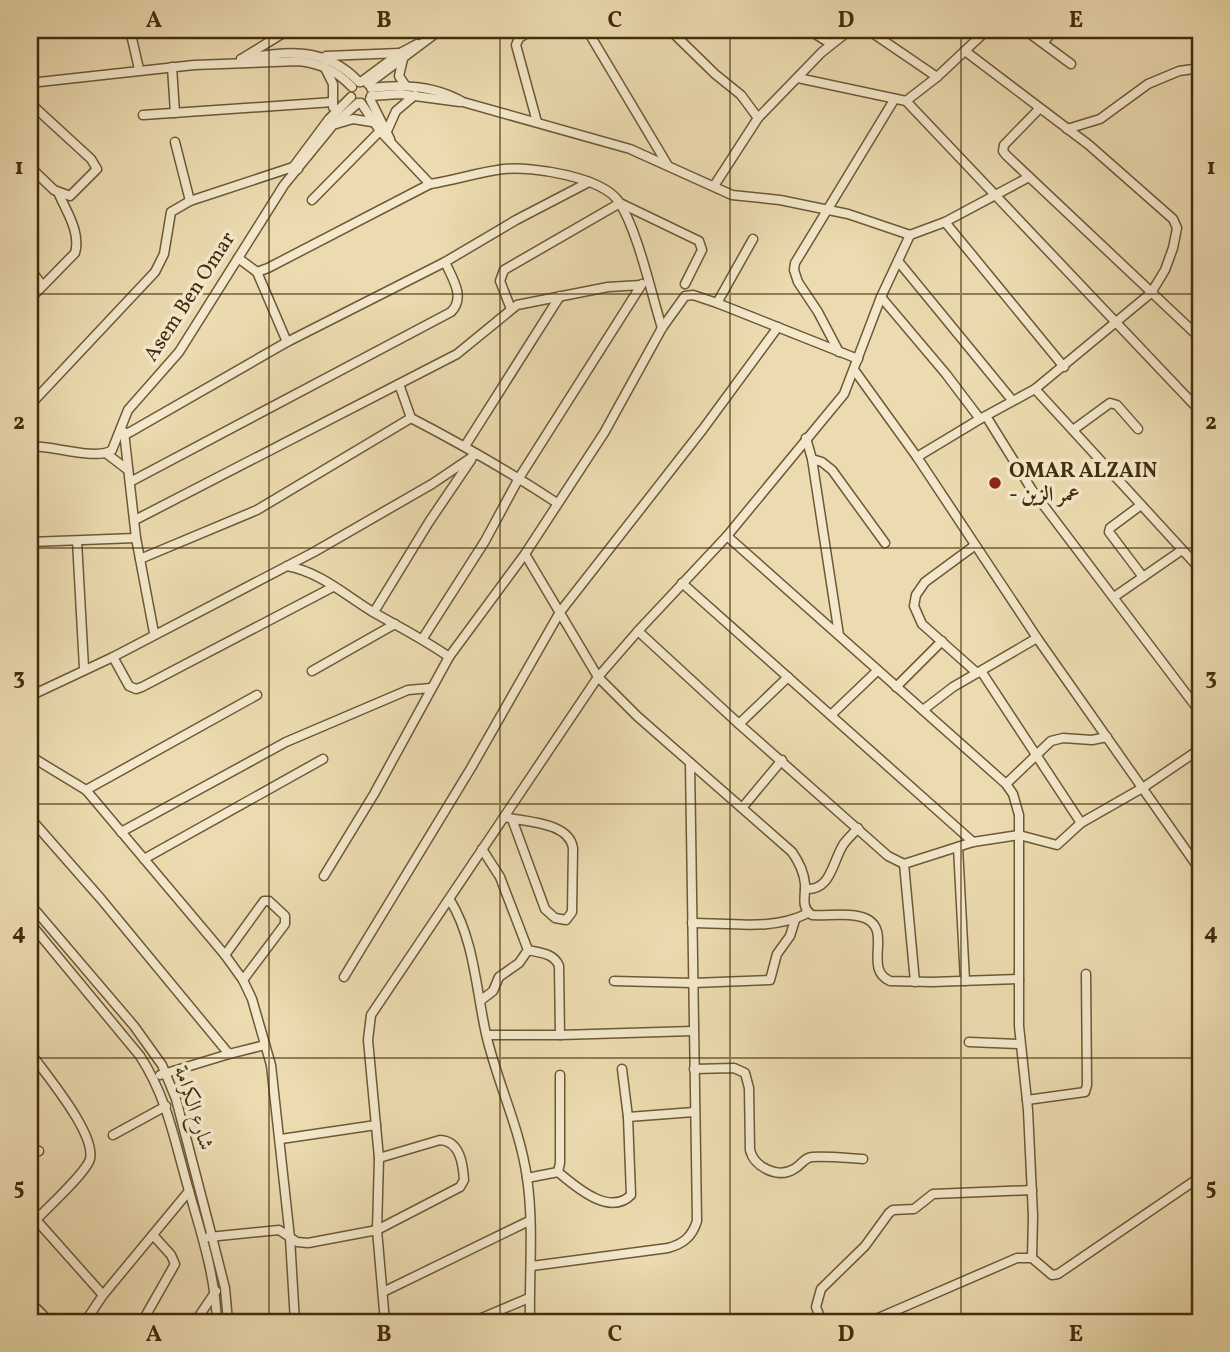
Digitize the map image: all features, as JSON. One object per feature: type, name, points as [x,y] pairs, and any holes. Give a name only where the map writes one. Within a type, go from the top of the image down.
[{"type":"street","points":[[130,30],[139,69]]},
{"type":"street","points":[[232,62],[288,30]]},
{"type":"street","points":[[331,122],[401,56],[440,30]]},
{"type":"street","points":[[532,30],[519,38],[516,45],[537,122]]},
{"type":"street","points":[[587,30],[667,164]]},
{"type":"street","points":[[670,30],[741,95],[758,118]]},
{"type":"street","points":[[809,30],[831,44]]},
{"type":"street","points":[[714,186],[758,118],[831,44],[850,30]]},
{"type":"street","points":[[868,30],[937,77]]},
{"type":"street","points":[[906,101],[937,77],[987,30]]},
{"type":"street","points":[[1025,30],[1071,64]]},
{"type":"street","points":[[1044,42],[1054,30]]},
{"type":"street","points":[[917,457],[1035,389],[1151,293],[1166,271],[1177,228],[1175,222],[1089,145],[965,51]]},
{"type":"street","points":[[243,58],[288,54],[401,56]]},
{"type":"street","points":[[322,56],[342,66],[362,92],[391,142],[430,184]]},
{"type":"street","points":[[401,56],[399,76],[405,85]]},
{"type":"street","points":[[30,83],[139,69],[232,62],[299,61],[324,66],[341,75],[362,92],[372,122]]},
{"type":"street","points":[[324,66],[333,84],[331,122]]},
{"type":"street","points":[[172,67],[175,113]]},
{"type":"street","points":[[1067,129],[1100,118],[1156,80],[1179,71],[1200,68]]},
{"type":"street","points":[[798,78],[906,101],[1200,411]]},
{"type":"street","points":[[362,92],[405,85],[439,93],[463,102],[594,137],[667,164],[732,195],[780,200],[848,214],[910,235],[945,222],[1029,177]]},
{"type":"street","points":[[362,92],[415,95],[452,103],[463,102]]},
{"type":"street","points":[[312,200],[384,131],[396,111],[415,95]]},
{"type":"street","points":[[839,352],[798,282],[794,270],[798,257],[894,100]]},
{"type":"street","points":[[143,116],[334,102]]},
{"type":"street","points":[[30,103],[96,166],[96,171],[70,196],[58,192],[30,167]]},
{"type":"street","points":[[1039,109],[1003,148],[1006,155],[1200,338]]},
{"type":"street","points":[[331,122],[352,119],[372,122],[384,131]]},
{"type":"street","name":"Asem Ben Omar","points":[[107,454],[113,448],[122,419],[179,352],[284,186],[331,122]]},
{"type":"street","points":[[175,142],[190,201]]},
{"type":"street","points":[[30,405],[155,272],[164,254],[171,212],[190,201],[296,168]]},
{"type":"street","points":[[257,272],[286,260],[430,184],[507,169],[551,173],[589,182],[607,189],[620,203],[699,241],[702,250],[685,284]]},
{"type":"street","points":[[125,435],[287,342],[445,261],[589,182]]},
{"type":"street","points":[[30,299],[77,248],[74,227],[58,192]]},
{"type":"street","points":[[620,203],[662,328]]},
{"type":"street","points":[[510,309],[500,281],[504,270],[620,203]]},
{"type":"street","points":[[945,222],[1064,367]]},
{"type":"street","points":[[385,1322],[377,1230],[379,1158],[368,1040],[371,1015],[482,849],[508,818],[598,677],[727,536],[844,394],[881,297],[910,235]]},
{"type":"street","points":[[717,303],[753,239]]},
{"type":"street","points":[[238,258],[257,272],[287,342]]},
{"type":"street","points":[[130,482],[451,312],[458,301],[458,295],[445,261]]},
{"type":"street","points":[[898,261],[1012,400]]},
{"type":"street","points":[[30,269],[43,285]]},
{"type":"street","points":[[423,638],[485,541],[519,478],[647,277]]},
{"type":"street","points":[[135,520],[466,348],[510,309],[524,303],[608,287],[640,285]]},
{"type":"street","points":[[324,876],[374,794],[449,657],[525,554],[604,433],[662,328],[685,296],[693,295],[717,303],[858,359]]},
{"type":"street","points":[[465,446],[560,296]]},
{"type":"street","points":[[881,297],[983,417],[1032,491],[1200,712]]},
{"type":"street","points":[[344,977],[471,768],[560,612],[703,429],[778,327]]},
{"type":"street","points":[[855,370],[917,457],[1037,638],[1200,870]]},
{"type":"street","points":[[399,384],[411,418],[465,446],[475,455],[491,461],[557,503]]},
{"type":"street","points":[[1035,389],[1200,569]]},
{"type":"street","points":[[1073,430],[1110,403],[1117,405],[1138,429]]},
{"type":"street","points":[[140,559],[257,510],[411,418]]},
{"type":"street","points":[[122,419],[136,538],[154,633]]},
{"type":"street","points":[[806,438],[812,459],[839,635]]},
{"type":"street","points":[[30,446],[107,454],[128,470]]},
{"type":"street","points":[[30,696],[240,592],[432,484],[475,455]]},
{"type":"street","points":[[374,612],[429,522],[475,455]]},
{"type":"street","points":[[812,459],[822,462],[832,470],[885,543]]},
{"type":"street","points":[[1141,505],[1109,532],[1143,577]]},
{"type":"street","points":[[727,536],[1006,784],[1017,804],[1020,1044],[1027,1100],[1032,1190],[1032,1258]]},
{"type":"street","points":[[30,541],[136,538]]},
{"type":"street","points":[[77,541],[84,668]]},
{"type":"street","points":[[974,546],[925,582],[916,596],[914,606],[918,618],[979,672],[1081,822]]},
{"type":"street","points":[[1114,597],[1185,553],[1200,554]]},
{"type":"street","points":[[525,554],[598,677],[691,764],[792,852],[800,864],[805,889],[804,902],[808,913]]},
{"type":"street","points":[[287,566],[311,572],[374,612],[423,638],[449,657]]},
{"type":"street","points":[[682,583],[973,842]]},
{"type":"street","points":[[113,657],[129,686],[142,687],[333,587]]},
{"type":"street","points":[[312,671],[395,624]]},
{"type":"street","points":[[638,631],[888,856],[904,864],[973,842],[1019,835],[1054,846],[1064,841],[1070,830],[1081,822],[1144,787],[1200,749]]},
{"type":"street","points":[[923,710],[953,687],[1037,638]]},
{"type":"street","points":[[896,687],[942,641]]},
{"type":"street","points":[[831,715],[877,671]]},
{"type":"street","points":[[739,724],[788,677]]},
{"type":"street","points":[[121,832],[286,742],[408,690],[431,688]]},
{"type":"street","points":[[86,790],[257,695]]},
{"type":"street","points":[[1006,784],[1037,756],[1045,745],[1058,738],[1093,740],[1107,737]]},
{"type":"street","points":[[30,756],[86,790],[243,980],[259,1018],[271,1065],[281,1139],[295,1322]]},
{"type":"street","points":[[144,859],[323,759]]},
{"type":"street","points":[[742,808],[782,760]]},
{"type":"street","points":[[532,1266],[668,1248],[685,1241],[695,1229],[691,764]]},
{"type":"street","points":[[30,818],[229,1054]]},
{"type":"street","points":[[508,818],[555,828],[571,838],[572,912],[566,920],[555,918],[545,909],[508,818]]},
{"type":"street","points":[[805,889],[817,888],[826,881],[843,844],[858,828]]},
{"type":"street","points":[[958,847],[965,981]]},
{"type":"street","points":[[482,849],[500,877],[528,950]]},
{"type":"street","points":[[904,864],[915,982]]},
{"type":"street","points":[[450,900],[464,927],[486,1035],[507,1097],[527,1178],[532,1266],[530,1322]]},
{"type":"street","points":[[225,955],[264,901],[269,901],[285,916],[285,924],[243,980]]},
{"type":"street","name":"شارع الكرامة","points":[[30,904],[134,1026],[156,1056],[165,1074],[181,1116],[208,1238],[216,1291],[217,1322]]},
{"type":"street","points":[[692,923],[771,924],[794,920],[808,913],[856,917],[869,920],[876,928],[877,968],[880,974],[890,981],[1019,979]]},
{"type":"street","points":[[614,981],[692,983],[770,980],[777,954],[790,936],[794,920]]},
{"type":"street","name":"شارع الكرامة","points":[[30,923],[154,1078],[166,1106],[189,1191],[225,1288],[228,1322]]},
{"type":"street","points":[[480,1001],[493,991],[499,977],[519,963],[528,950]]},
{"type":"street","points":[[528,950],[549,955],[559,966],[560,1034]]},
{"type":"street","points":[[1027,1100],[1085,1092],[1086,974]]},
{"type":"street","points":[[486,1035],[693,1031]]},
{"type":"street","points":[[969,1042],[1020,1044]]},
{"type":"street","points":[[154,1078],[265,1045]]},
{"type":"street","points":[[30,1052],[80,1125],[90,1149],[89,1160],[83,1171],[33,1216],[103,1295]]},
{"type":"street","points":[[694,1069],[734,1068],[745,1073],[749,1088],[750,1150],[752,1158],[761,1167],[785,1172],[793,1170],[812,1157],[863,1159]]},
{"type":"street","points":[[527,1178],[558,1172],[598,1199],[612,1203],[631,1195],[628,1117],[622,1069]]},
{"type":"street","points":[[558,1172],[560,1075]]},
{"type":"street","points":[[113,1135],[166,1106]]},
{"type":"street","points":[[628,1117],[694,1112]]},
{"type":"street","points":[[281,1139],[376,1125]]},
{"type":"street","points":[[208,1238],[279,1230],[297,1242],[308,1243],[377,1230],[460,1187],[464,1181],[461,1160],[449,1141],[440,1140],[379,1158]]},
{"type":"street","points":[[30,1147],[39,1151]]},
{"type":"street","points":[[869,1322],[1017,1258],[1032,1258],[1052,1275],[1058,1274],[1200,1177]]},
{"type":"street","points":[[822,1322],[816,1307],[821,1289],[865,1246],[880,1222],[893,1210],[914,1209],[933,1194],[1032,1190]]},
{"type":"street","points":[[85,1322],[103,1295],[189,1191]]},
{"type":"street","points":[[383,1292],[529,1221]]},
{"type":"street","points":[[142,1322],[175,1264],[171,1255],[153,1235]]},
{"type":"street","points":[[195,1322],[216,1291]]},
{"type":"street","points":[[472,1322],[529,1298]]},
{"type":"street","points":[[30,1303],[50,1322]]},
{"type":"place","name":"OMAR ALZAIN - عمر الزين","points":[[995,483]]}]
